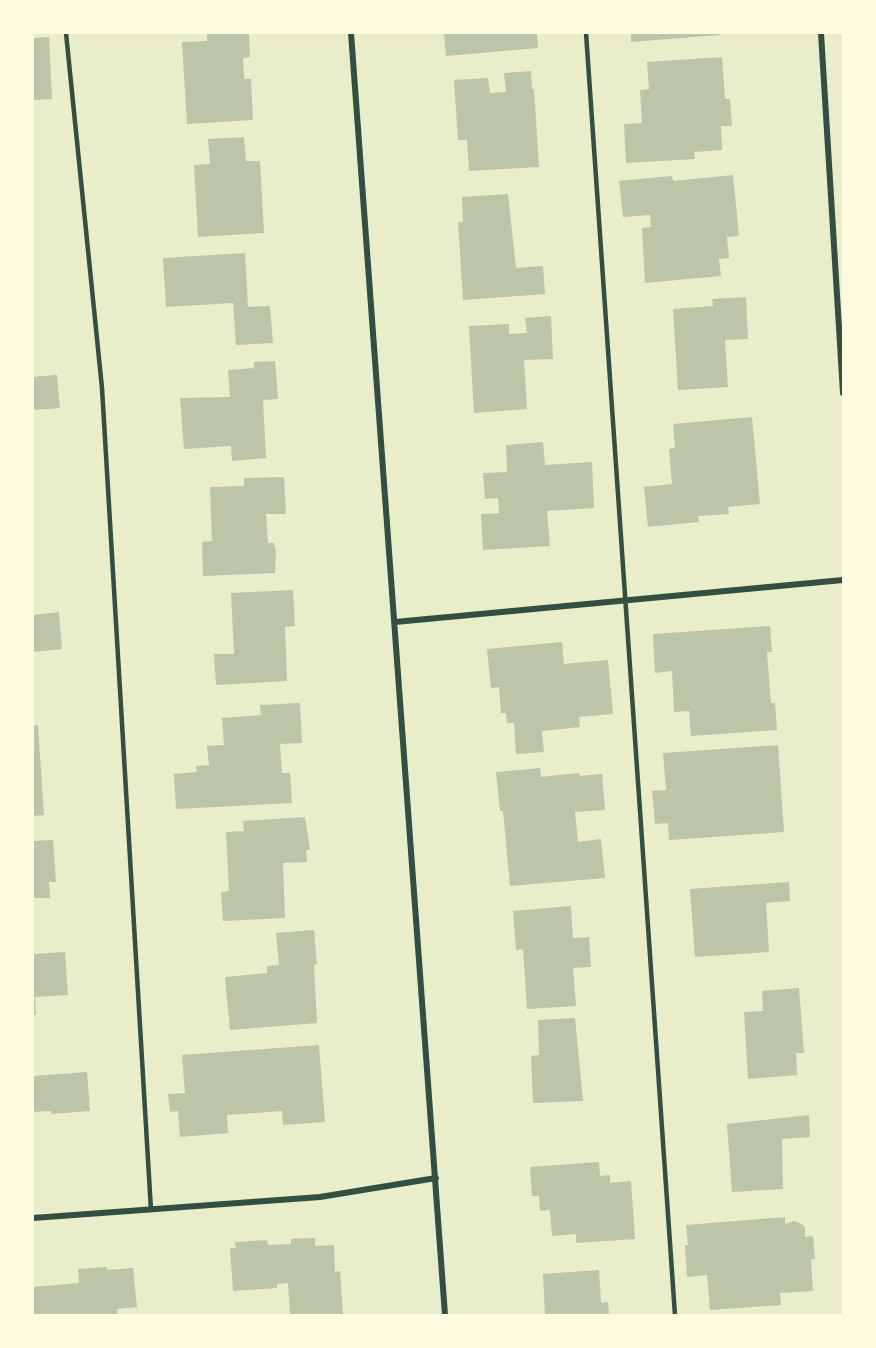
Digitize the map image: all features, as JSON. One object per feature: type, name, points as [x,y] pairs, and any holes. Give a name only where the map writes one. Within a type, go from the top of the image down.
[{"type":"street","points":[[351,33],[445,1315]]},
{"type":"street","points":[[820,33],[843,393]]},
{"type":"street","points":[[395,622],[843,580]]},
{"type":"street","points":[[33,1218],[320,1197],[436,1178]]},
{"type":"lane","points":[[66,33],[102,388],[151,1210]]},
{"type":"lane","points":[[585,33],[675,1315]]},
{"type":"building","points":[[207,33],[249,33],[250,57],[243,58],[244,79],[251,79],[253,120],[187,124],[182,42],[207,41]]},
{"type":"building","points":[[444,33],[537,33],[538,48],[446,56]]},
{"type":"building","points":[[631,33],[720,33],[720,35],[631,42]]},
{"type":"building","points":[[49,37],[52,99],[33,100],[33,38]]},
{"type":"building","points":[[722,57],[725,99],[730,99],[732,126],[721,126],[722,150],[694,152],[695,159],[626,163],[624,124],[642,123],[640,90],[649,89],[647,62]]},
{"type":"building","points":[[531,71],[539,167],[469,171],[467,140],[458,140],[454,80],[488,78],[490,93],[506,92],[504,73]]},
{"type":"building","points":[[244,137],[246,161],[260,161],[264,233],[198,237],[194,165],[210,164],[208,139]]},
{"type":"building","points":[[733,175],[739,236],[727,237],[729,258],[719,259],[721,276],[645,283],[642,228],[651,227],[650,215],[623,217],[619,181],[672,176],[673,181]]},
{"type":"building","points":[[508,194],[516,268],[543,266],[545,294],[463,300],[458,222],[463,222],[462,197]]},
{"type":"building","points":[[245,253],[248,307],[270,306],[273,343],[236,345],[233,303],[166,307],[163,258]]},
{"type":"building","points":[[746,297],[748,339],[725,340],[728,387],[678,390],[673,309],[713,306],[712,299]]},
{"type":"building","points":[[551,316],[553,359],[524,360],[527,409],[474,413],[469,326],[509,324],[509,334],[527,333],[525,318]]},
{"type":"building","points":[[275,361],[278,399],[263,400],[266,458],[232,461],[231,446],[184,449],[180,398],[230,397],[228,370],[254,368],[254,362]]},
{"type":"building","points":[[57,375],[60,408],[33,410],[33,377]]},
{"type":"building","points":[[752,417],[760,504],[728,507],[729,514],[698,516],[699,522],[648,527],[644,487],[672,484],[669,449],[675,448],[673,424]]},
{"type":"building","points":[[543,442],[545,465],[592,462],[594,508],[547,511],[550,546],[483,550],[481,514],[499,513],[498,498],[485,499],[483,473],[507,472],[506,445]]},
{"type":"building","points":[[284,477],[286,514],[266,514],[268,543],[274,543],[276,551],[275,573],[203,576],[202,542],[212,541],[210,487],[244,486],[244,478]]},
{"type":"building","points":[[293,590],[295,626],[285,627],[287,681],[216,685],[214,654],[234,654],[231,593]]},
{"type":"building","points":[[59,612],[62,649],[33,652],[33,615]]},
{"type":"building","points":[[770,626],[772,652],[767,652],[771,703],[775,703],[777,730],[691,736],[689,711],[674,712],[672,671],[655,673],[653,634]]},
{"type":"building","points":[[562,642],[564,664],[608,660],[613,714],[579,717],[580,727],[542,731],[544,752],[516,754],[514,723],[507,723],[506,713],[501,713],[499,687],[491,688],[487,649]]},
{"type":"building","points":[[300,703],[302,743],[280,744],[282,773],[290,773],[292,803],[176,809],[174,774],[197,772],[196,766],[209,765],[207,746],[224,745],[222,718],[261,715],[260,705]]},
{"type":"building","points":[[38,725],[44,815],[33,816],[33,726]]},
{"type":"building","points":[[778,745],[784,832],[669,840],[668,823],[655,824],[652,791],[666,790],[663,753]]},
{"type":"building","points":[[540,768],[541,777],[579,773],[580,776],[602,774],[605,810],[575,812],[578,842],[601,839],[605,878],[510,886],[503,811],[500,811],[496,772]]},
{"type":"building","points":[[305,817],[310,850],[306,850],[307,862],[283,863],[285,918],[223,921],[221,892],[229,891],[226,832],[244,831],[243,821]]},
{"type":"building","points":[[53,840],[56,882],[49,882],[50,898],[33,898],[33,841]]},
{"type":"building","points":[[789,882],[790,901],[766,903],[769,952],[695,957],[690,889]]},
{"type":"building","points":[[571,906],[573,938],[589,937],[591,967],[573,968],[576,1006],[527,1009],[523,949],[516,950],[513,911]]},
{"type":"building","points":[[314,930],[317,964],[314,965],[317,1023],[230,1030],[225,977],[267,973],[267,966],[279,965],[276,933]]},
{"type":"building","points":[[65,952],[68,995],[35,997],[36,1015],[33,1015],[33,954]]},
{"type":"building","points":[[799,988],[804,1053],[796,1053],[797,1075],[748,1079],[744,1012],[763,1011],[762,991]]},
{"type":"building","points":[[575,1018],[583,1101],[533,1103],[531,1056],[539,1055],[538,1020]]},
{"type":"building","points":[[319,1045],[325,1122],[283,1125],[282,1111],[227,1115],[228,1133],[180,1137],[178,1111],[170,1112],[168,1094],[185,1093],[182,1055]]},
{"type":"building","points":[[87,1072],[90,1111],[51,1114],[51,1111],[33,1112],[33,1076]]},
{"type":"building","points":[[809,1115],[810,1137],[782,1139],[783,1189],[732,1192],[727,1124]]},
{"type":"building","points":[[599,1162],[600,1176],[610,1175],[610,1183],[631,1181],[635,1239],[576,1243],[576,1234],[552,1236],[550,1210],[540,1211],[539,1196],[532,1196],[530,1167]]},
{"type":"building","points":[[785,1217],[785,1224],[794,1221],[800,1223],[805,1227],[805,1237],[813,1236],[815,1259],[811,1259],[813,1291],[780,1293],[781,1305],[710,1310],[707,1275],[687,1277],[686,1225]]},
{"type":"building","points":[[315,1238],[315,1246],[334,1245],[335,1272],[340,1271],[343,1315],[290,1315],[288,1283],[277,1284],[277,1288],[233,1291],[230,1248],[236,1248],[235,1242],[267,1240],[268,1245],[291,1244],[291,1239]]},
{"type":"building","points":[[107,1267],[107,1270],[133,1268],[137,1307],[117,1309],[118,1315],[33,1315],[33,1287],[79,1283],[78,1269]]},
{"type":"building","points":[[599,1270],[601,1303],[608,1302],[609,1315],[545,1315],[543,1274]]}]
